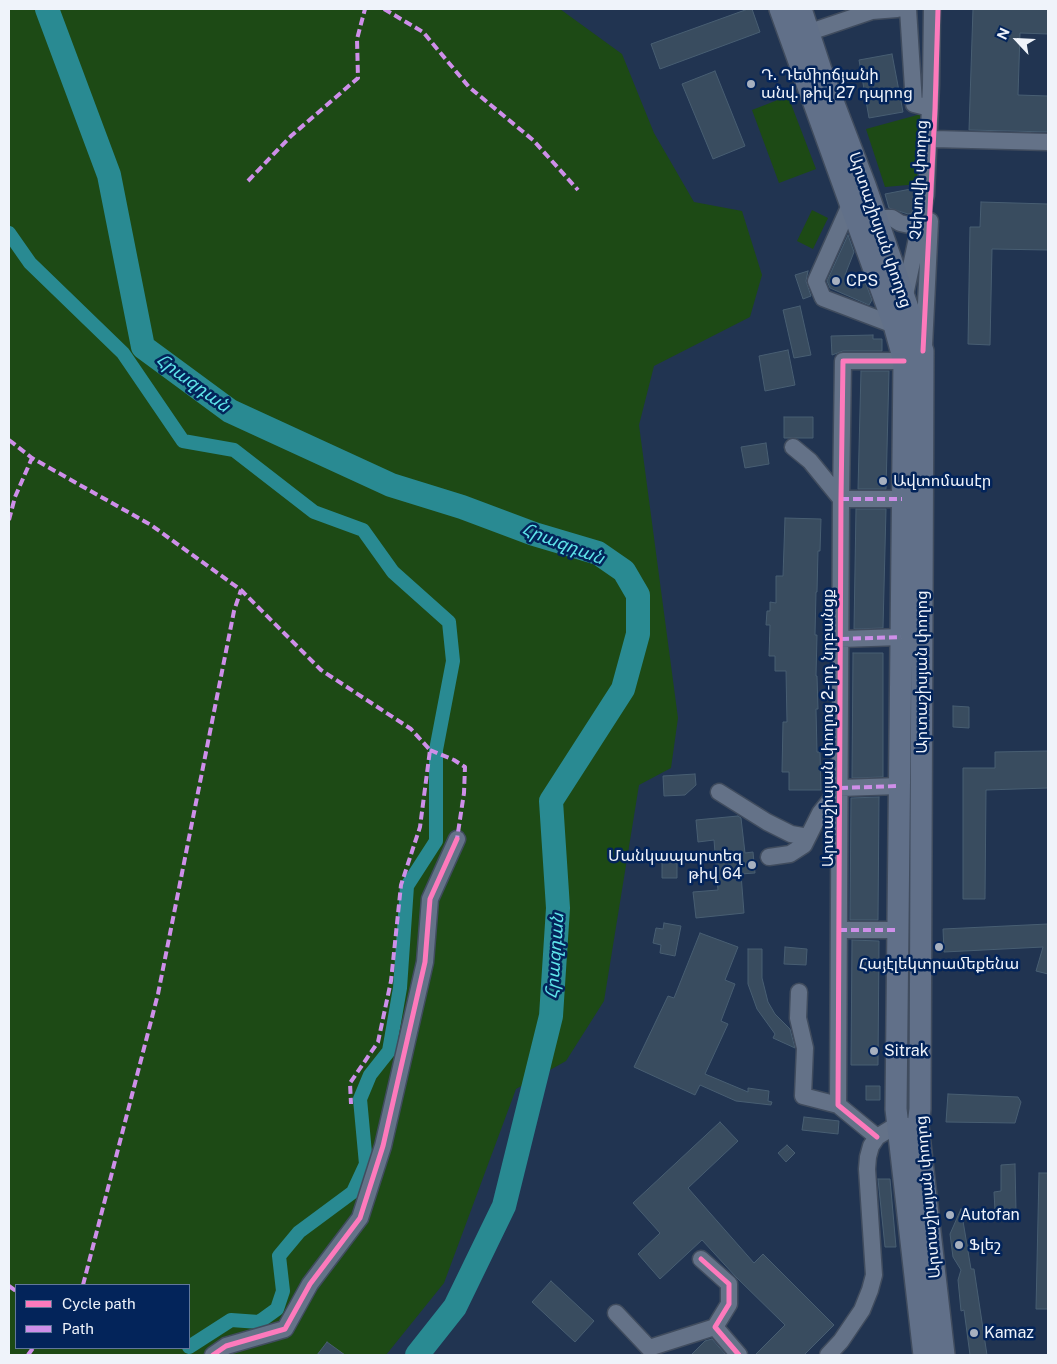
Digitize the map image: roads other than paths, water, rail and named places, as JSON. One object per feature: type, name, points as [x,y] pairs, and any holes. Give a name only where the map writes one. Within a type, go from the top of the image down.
[{"type":"main road","name":"Արտաշիսյան փողոց","points":[[780,9],[894,325],[904,361],[896,1096],[908,1126],[944,1355]]},
{"type":"main road","name":"Արտաշիսյան փողոց","points":[[801,9],[821,70],[865,185],[923,352],[920,1109],[908,1126],[924,1355]]},
{"type":"street","points":[[810,32],[872,10],[897,9]]},
{"type":"street","points":[[908,9],[914,104],[930,108]]},
{"type":"street","name":"Չեխովի փողոց","points":[[894,325],[904,300],[926,195],[932,9]]},
{"type":"street","name":"Չեխովի փողոց","points":[[923,352],[934,139],[938,9]]},
{"type":"street","points":[[909,44],[932,41]]},
{"type":"street","points":[[934,139],[1048,142]]},
{"type":"street","points":[[850,205],[816,281],[823,298],[894,325]]},
{"type":"street","points":[[875,218],[892,218],[900,223],[909,225],[922,219]]},
{"type":"street","name":"Արտաշիսյան փողոց 2-րդ նրբանցք","points":[[838,1105],[843,360],[904,361]]},
{"type":"street","points":[[793,447],[810,461],[841,499],[902,499]]},
{"type":"street","points":[[841,639],[901,637]]},
{"type":"street","points":[[769,857],[790,854],[799,850],[804,845],[820,813],[840,788],[899,786]]},
{"type":"street","points":[[719,792],[767,822],[791,834],[808,837]]},
{"type":"street","points":[[213,1355],[226,1346],[285,1329],[310,1284],[360,1218],[383,1146],[425,962],[430,900],[456,839]]},
{"type":"street","points":[[839,930],[898,930]]},
{"type":"street","points":[[799,992],[798,1018],[805,1048],[803,1096],[838,1105],[877,1137]]},
{"type":"street","points":[[828,1355],[841,1341],[862,1310],[874,1275],[867,1169],[869,1152],[877,1137],[890,1129],[908,1126]]},
{"type":"street","points":[[616,1313],[649,1348],[715,1327],[729,1304],[729,1284],[701,1259]]},
{"type":"street","points":[[715,1327],[739,1355]]},
{"type":"waterway","name":"Հրազդան","points":[[47,9],[109,175],[143,347],[230,411],[391,485],[462,507],[534,534],[598,553],[624,571],[638,595],[638,634],[623,689],[551,801],[558,908],[551,1016],[504,1206],[455,1307],[417,1355]]},
{"type":"waterway","points":[[9,233],[30,263],[123,353],[183,441],[234,450],[314,512],[363,530],[393,572],[449,622],[453,661],[436,750],[436,841],[407,886],[400,988],[389,1051],[370,1075],[360,1099],[366,1164],[353,1192],[299,1232],[279,1256],[283,1291],[277,1309],[259,1322],[231,1320],[190,1346]]},
{"type":"place","name":"Դ. Դեմիրճյանի անվ. թիվ 27 դպրոց","points":[[751,84]]},
{"type":"place","name":"CPS","points":[[836,281]]},
{"type":"place","name":"Ավտոմասէր","points":[[883,481]]},
{"type":"place","name":"Մանկապարտեզ թիվ 64","points":[[752,865]]},
{"type":"place","name":"Հայէլեկտրամեքենա","points":[[939,947]]},
{"type":"place","name":"Sitrak","points":[[874,1051]]},
{"type":"place","name":"Autofan","points":[[950,1215]]},
{"type":"place","name":"Ֆլեշ","points":[[959,1245]]},
{"type":"place","name":"Kamaz","points":[[974,1333]]}]
